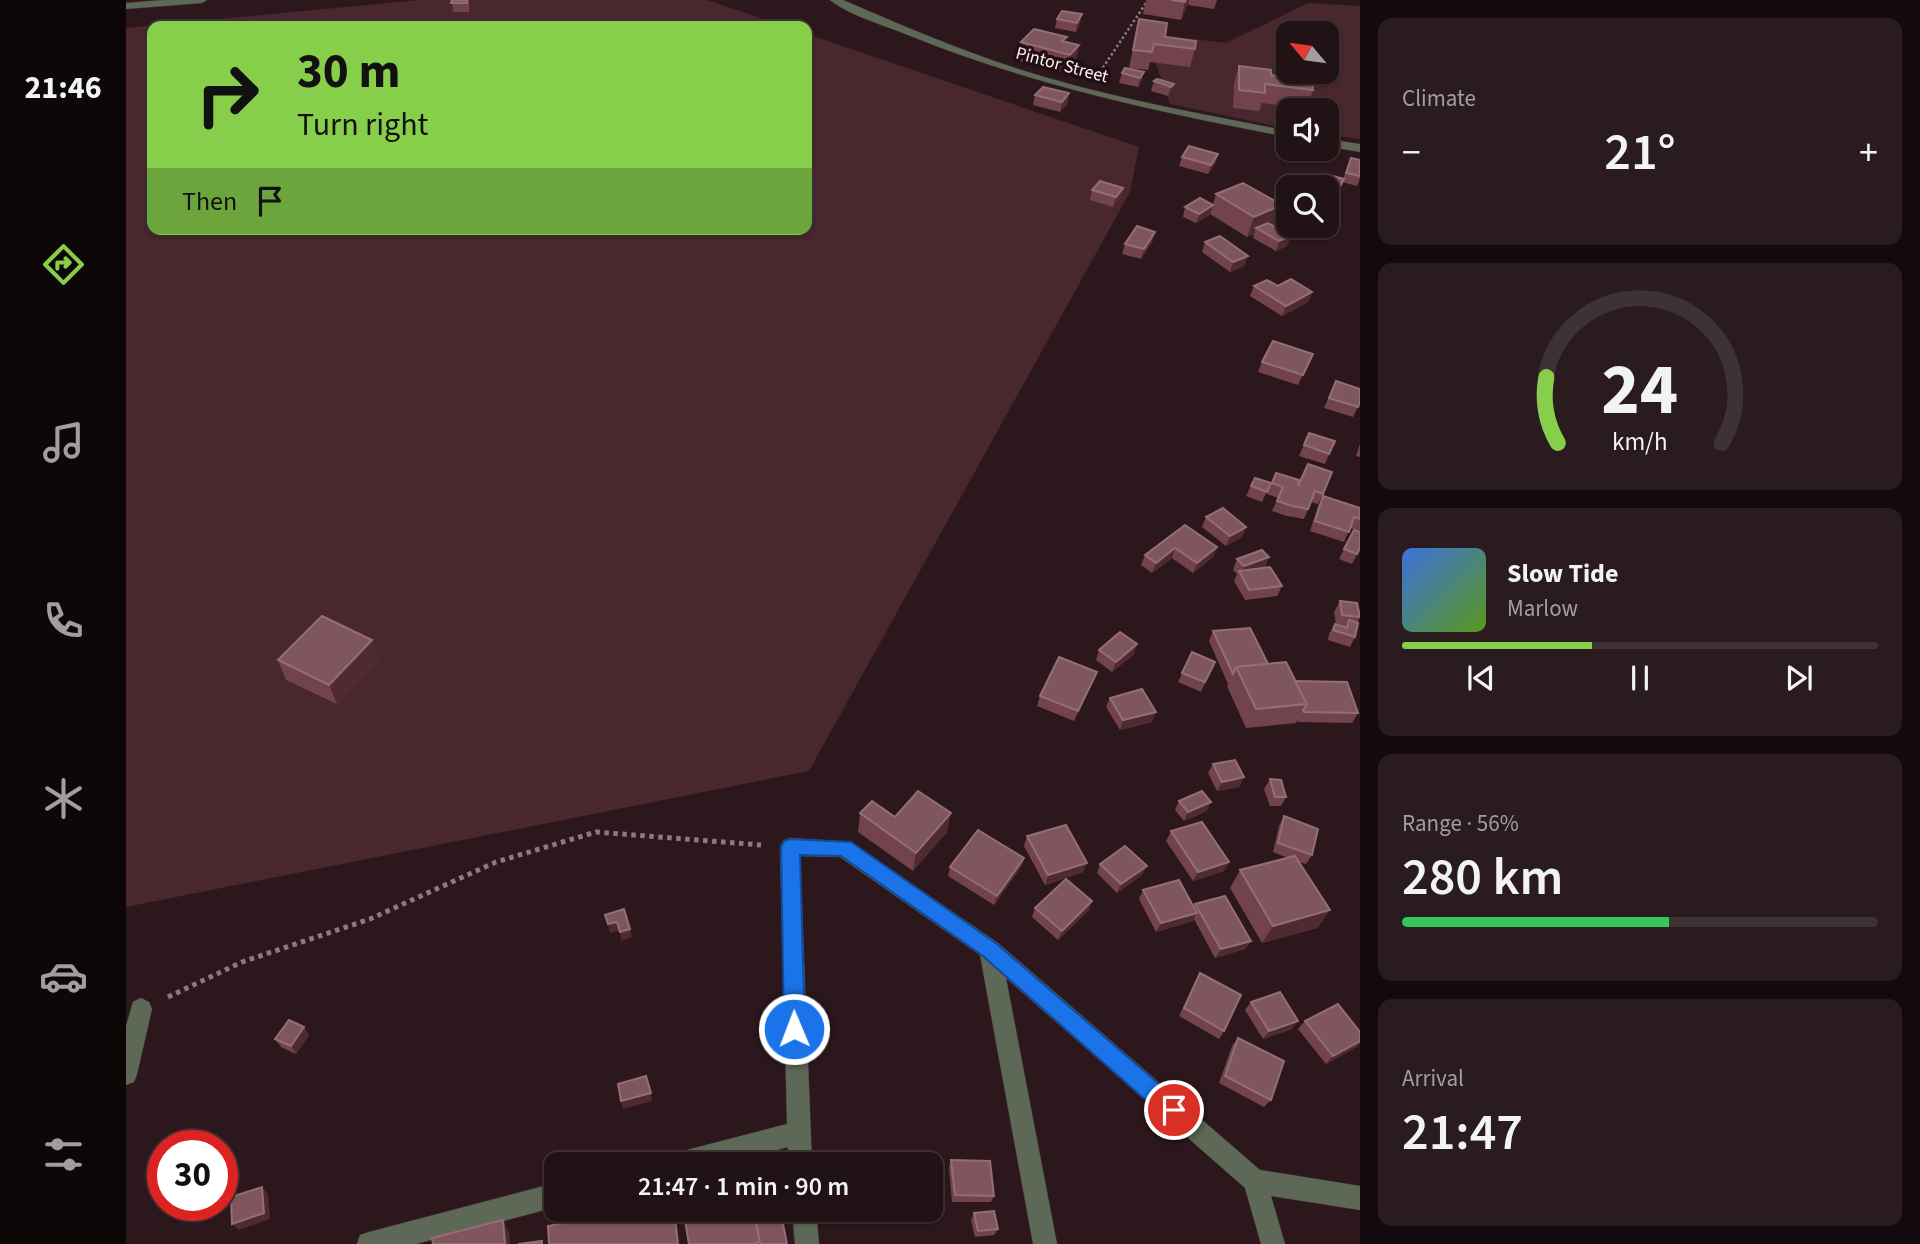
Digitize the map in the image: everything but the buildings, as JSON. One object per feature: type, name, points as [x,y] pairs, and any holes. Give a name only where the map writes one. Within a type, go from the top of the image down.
[{"type":"street","points":[[126,6],[202,0]]},
{"type":"street","name":"Pintor Street","points":[[835,0],[920,38],[1010,70],[1089,92],[1276,131]]},
{"type":"street","points":[[1339,144],[1360,148]]},
{"type":"street","points":[[799,1152],[790,847],[844,848],[990,950],[1255,1181],[1360,1198]]},
{"type":"street","points":[[990,950],[1045,1244]]},
{"type":"street","points":[[126,1074],[141,1009]]},
{"type":"street","points":[[725,1152],[797,1133]]},
{"type":"street","points":[[1255,1181],[1273,1244]]},
{"type":"street","points":[[369,1244],[544,1198]]},
{"type":"street","points":[[805,1222],[807,1244]]},
{"type":"path","points":[[1089,92],[1112,51],[1148,0]]},
{"type":"path","points":[[141,1009],[242,962],[370,919],[496,862],[596,832],[790,847]]},
{"type":"shaded area","points":[[419,0],[707,0],[769,21],[199,21]]},
{"type":"shaded area","points":[[1308,3],[1360,6],[1360,139],[1339,136],[1339,98],[1276,98],[1276,126],[1170,104],[1145,33],[1226,43]]},
{"type":"shaded area","points":[[147,26],[147,235],[812,235],[812,36],[1139,147],[1130,192],[809,771],[126,907],[126,28]]},
{"type":"route","points":[[794,1029],[790,847],[844,848],[990,950],[1174,1110]]}]
